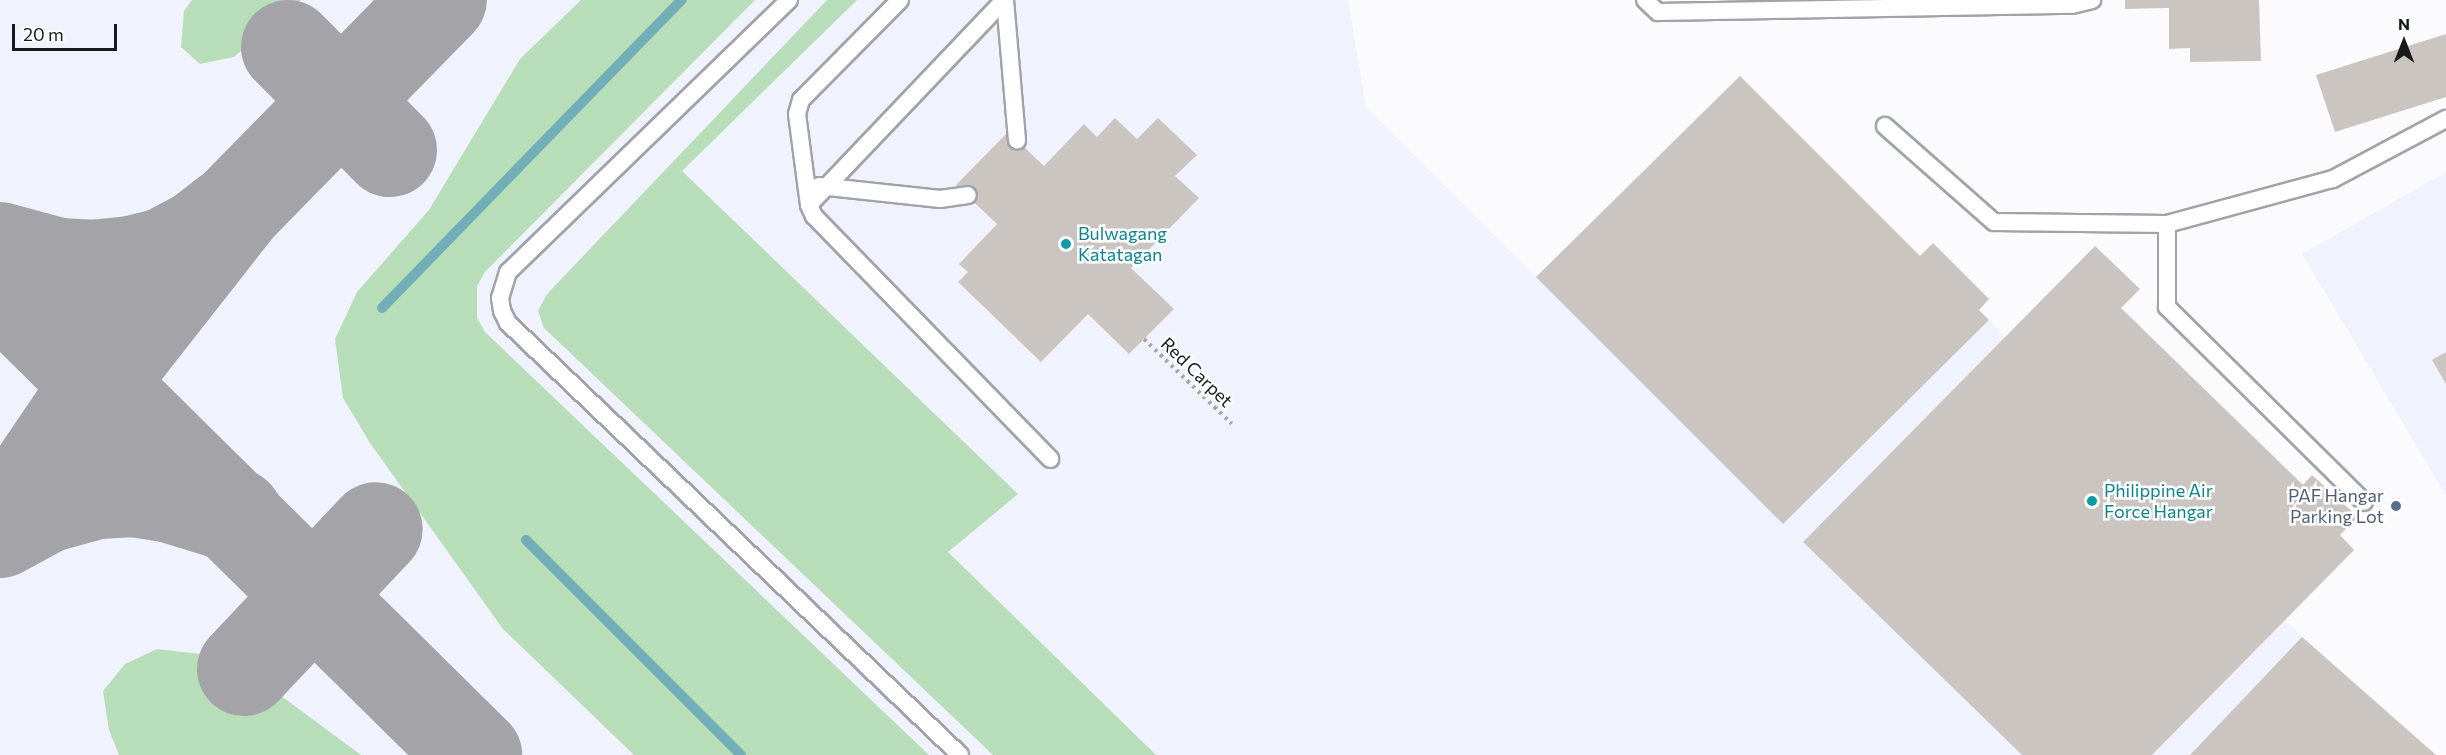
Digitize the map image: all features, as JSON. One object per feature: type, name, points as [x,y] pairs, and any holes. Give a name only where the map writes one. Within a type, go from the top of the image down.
[{"type":"lane","points":[[789,0],[508,272],[500,298],[502,311],[508,323],[960,755]]},
{"type":"lane","points":[[900,0],[801,100],[796,114],[809,205],[814,216],[1050,459]]},
{"type":"lane","points":[[809,205],[1004,0]]},
{"type":"lane","points":[[1004,0],[1017,140]]},
{"type":"lane","points":[[1645,0],[1658,12],[2072,5],[2092,0]]},
{"type":"lane","points":[[1885,126],[1994,222],[2167,224],[2333,179],[2446,118]]},
{"type":"lane","points":[[802,161],[811,180],[826,187],[940,199],[968,195]]},
{"type":"lane","points":[[2167,224],[2167,308],[2364,502]]},
{"type":"path","name":"Red Carpet","points":[[1144,339],[1232,424]]},
{"type":"shaded area","points":[[0,0],[1348,0],[1366,107],[1536,277],[1740,76],[1920,256],[1933,243],[1989,299],[1979,310],[2005,337],[2121,308],[2303,485],[2312,475],[2358,517],[2340,535],[2354,550],[2284,620],[2436,755],[0,755]]},
{"type":"shaded area","points":[[2446,172],[2446,495],[2302,254]]},
{"type":"green space","points":[[192,0],[301,0],[234,57],[200,64],[181,47],[184,11]]},
{"type":"green space","points":[[581,0],[755,0],[485,272],[477,286],[477,318],[485,332],[929,755],[634,755],[503,629],[370,443],[343,398],[335,339],[357,292],[429,210],[520,59]]},
{"type":"green space","points":[[827,0],[857,0],[682,171],[1018,494],[948,552],[1156,755],[993,755],[544,328],[538,311],[547,294]]},
{"type":"green space","points":[[157,649],[201,654],[249,672],[361,755],[119,755],[109,730],[103,691],[125,664]]},
{"type":"building","points":[[2125,0],[2259,0],[2261,61],[2190,62],[2190,48],[2169,49],[2169,8],[2125,9]]},
{"type":"building","points":[[2446,34],[2446,97],[2335,132],[2316,75]]},
{"type":"building","points":[[1740,76],[1920,256],[1933,243],[1989,299],[1979,310],[1989,320],[1783,524],[1536,277]]},
{"type":"building","name":"Bulwagang Katatagan","points":[[1115,118],[1137,139],[1158,118],[1197,155],[1175,176],[1199,198],[1131,268],[1174,309],[1129,354],[1088,314],[1041,362],[958,282],[968,272],[959,264],[997,224],[956,185],[1008,132],[1044,166],[1084,124],[1097,137]]},
{"type":"building","name":"Philippine Air Force Hangar","points":[[2095,246],[2140,289],[2121,308],[2303,485],[2312,475],[2358,517],[2340,535],[2354,550],[2152,755],[2022,755],[1803,542]]},
{"type":"building","points":[[2446,352],[2446,384],[2432,360]]},
{"type":"building","points":[[2302,637],[2436,755],[2190,755]]},
{"type":"waterway","points":[[382,308],[682,0]]},
{"type":"waterway","points":[[526,540],[741,755]]},
{"type":"taxiway","points":[[0,529],[100,382],[237,207],[440,0]]},
{"type":"taxiway","points":[[288,47],[390,150]]},
{"type":"taxiway","points":[[0,249],[59,265],[92,267],[131,263],[166,254],[201,235],[225,216]]},
{"type":"taxiway","points":[[0,286],[475,755]]},
{"type":"taxiway","points":[[0,531],[46,506],[97,492],[134,490],[171,496],[236,516]]},
{"type":"taxiway","points":[[244,669],[376,529]]},
{"type":"place","name":"Bulwagang Katatagan","points":[[1066,244]]},
{"type":"place","name":"Philippine Air Force Hangar","points":[[2092,501]]},
{"type":"place","name":"PAF Hangar Parking Lot","points":[[2396,506]]}]
